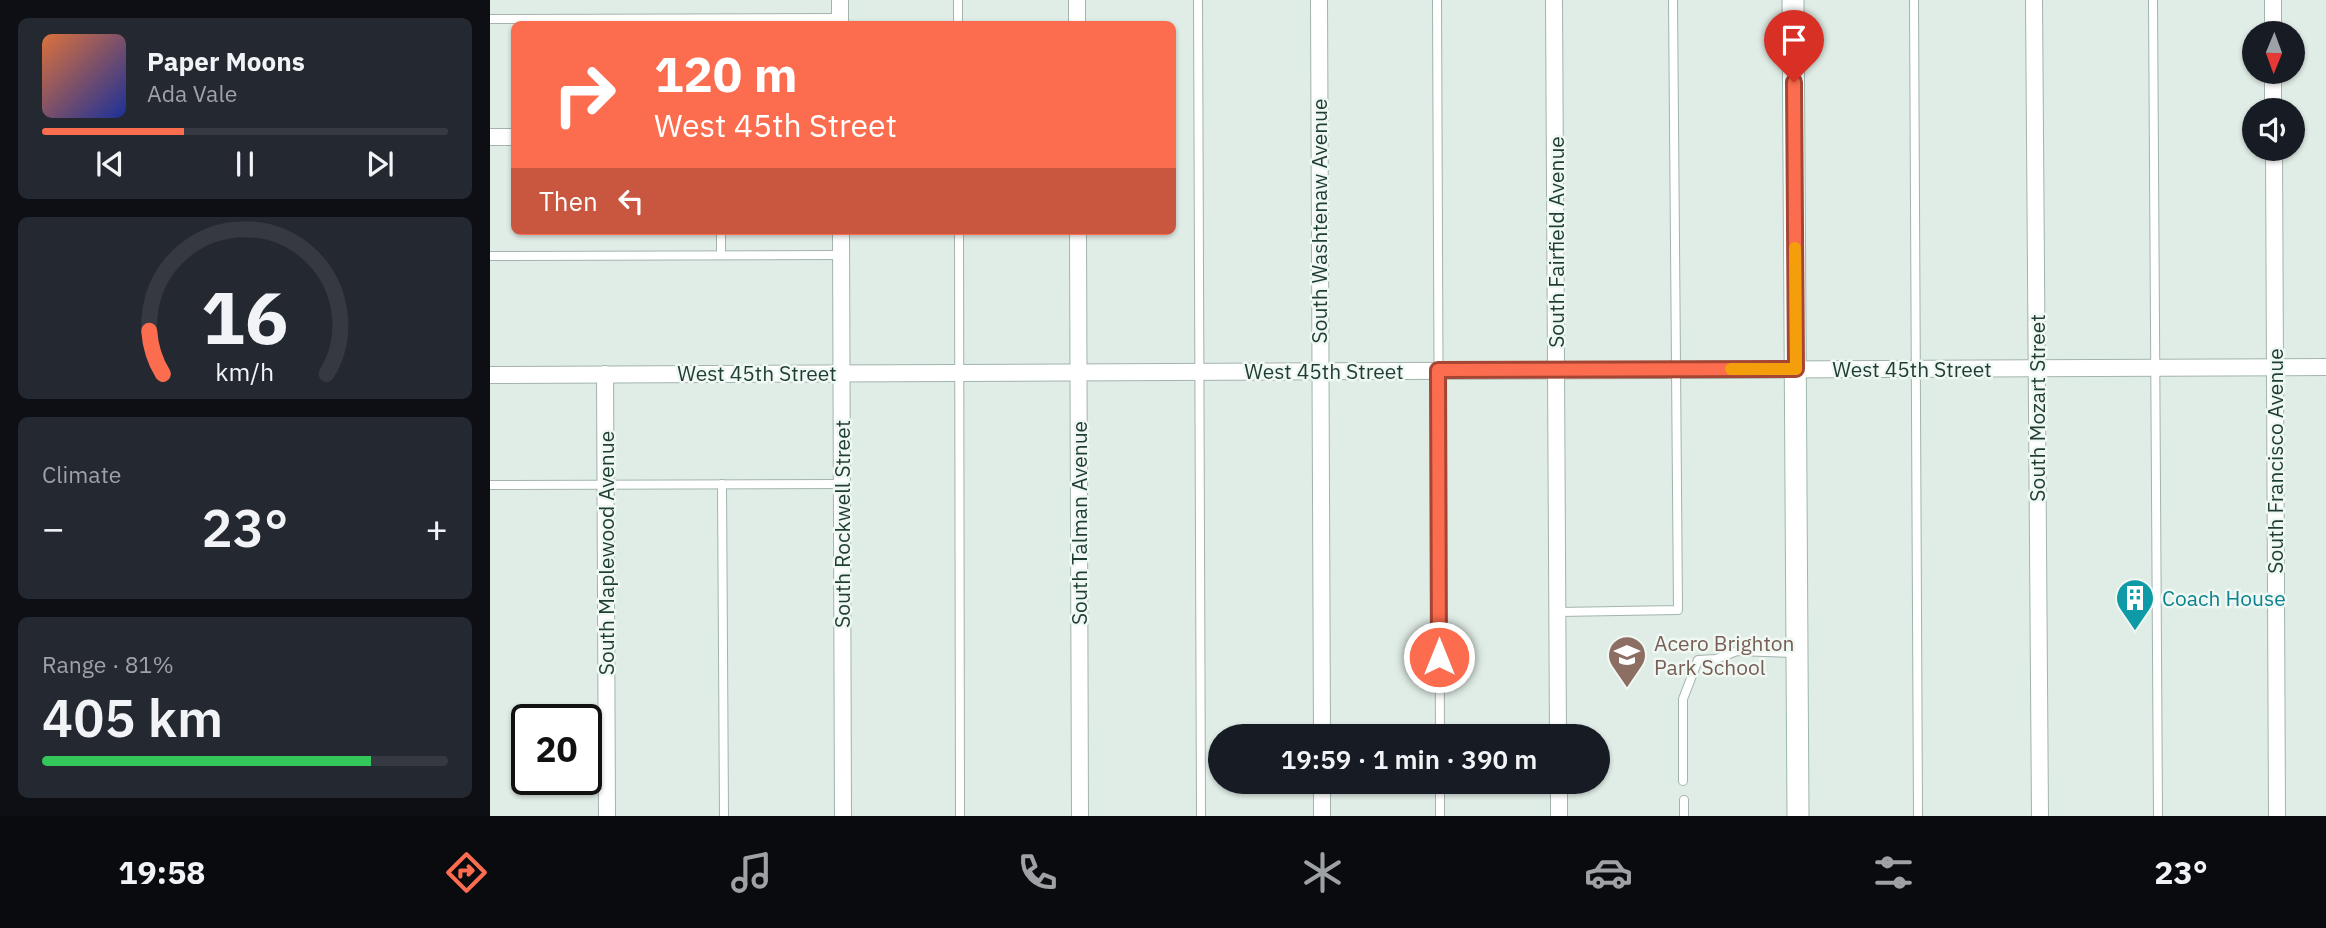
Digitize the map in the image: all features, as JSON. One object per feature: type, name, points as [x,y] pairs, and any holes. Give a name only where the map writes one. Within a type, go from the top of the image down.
[{"type":"main road","points":[[1793,0],[1798,816]]},
{"type":"street","points":[[840,0],[840,21]]},
{"type":"street","points":[[1077,0],[1077,21]]},
{"type":"street","name":"South Washtenaw Avenue","points":[[1318,0],[1322,724]]},
{"type":"street","name":"South Fairfield Avenue","points":[[1554,0],[1558,724]]},
{"type":"street","name":"South Mozart Street","points":[[2034,0],[2040,816]]},
{"type":"street","points":[[2273,0],[2273,21]]},
{"type":"street","points":[[490,137],[511,137]]},
{"type":"street","name":"South Francisco Avenue","points":[[2274,161],[2277,816]]},
{"type":"street","name":"South Rockwell Street","points":[[841,235],[843,816]]},
{"type":"street","name":"South Talman Avenue","points":[[1078,235],[1080,816]]},
{"type":"street","name":"West 45th Street","points":[[490,375],[2326,367]]},
{"type":"street","name":"South Maplewood Avenue","points":[[606,374],[607,816]]},
{"type":"street","points":[[1322,794],[1322,816]]},
{"type":"street","points":[[1559,794],[1559,816]]},
{"type":"lane","points":[[958,0],[958,21]]},
{"type":"lane","points":[[1198,0],[1201,816]]},
{"type":"lane","points":[[1437,0],[1440,724]]},
{"type":"lane","points":[[1558,612],[1678,610],[1673,0]]},
{"type":"lane","points":[[1913,0],[1918,816]]},
{"type":"lane","points":[[2153,0],[2158,816]]},
{"type":"lane","points":[[490,19],[840,21]]},
{"type":"lane","points":[[721,235],[721,255]]},
{"type":"lane","points":[[959,235],[960,816]]},
{"type":"lane","points":[[490,256],[841,255]]},
{"type":"lane","points":[[723,484],[724,816]]},
{"type":"lane","points":[[490,485],[842,484]]},
{"type":"lane","points":[[1683,781],[1683,699],[1698,660],[1723,658],[1737,652],[1797,653]]},
{"type":"lane","points":[[1440,794],[1440,816]]},
{"type":"lane","points":[[1684,800],[1684,816]]},
{"type":"slow traffic","points":[[1731,369],[1796,369],[1795,248]]},
{"type":"place","name":"Coach House","points":[[2135,632]]},
{"type":"place","name":"Acero Brighton Park School","points":[[1627,689]]},
{"type":"route","points":[[1439,657],[1438,370],[1796,369],[1794,82]]}]
